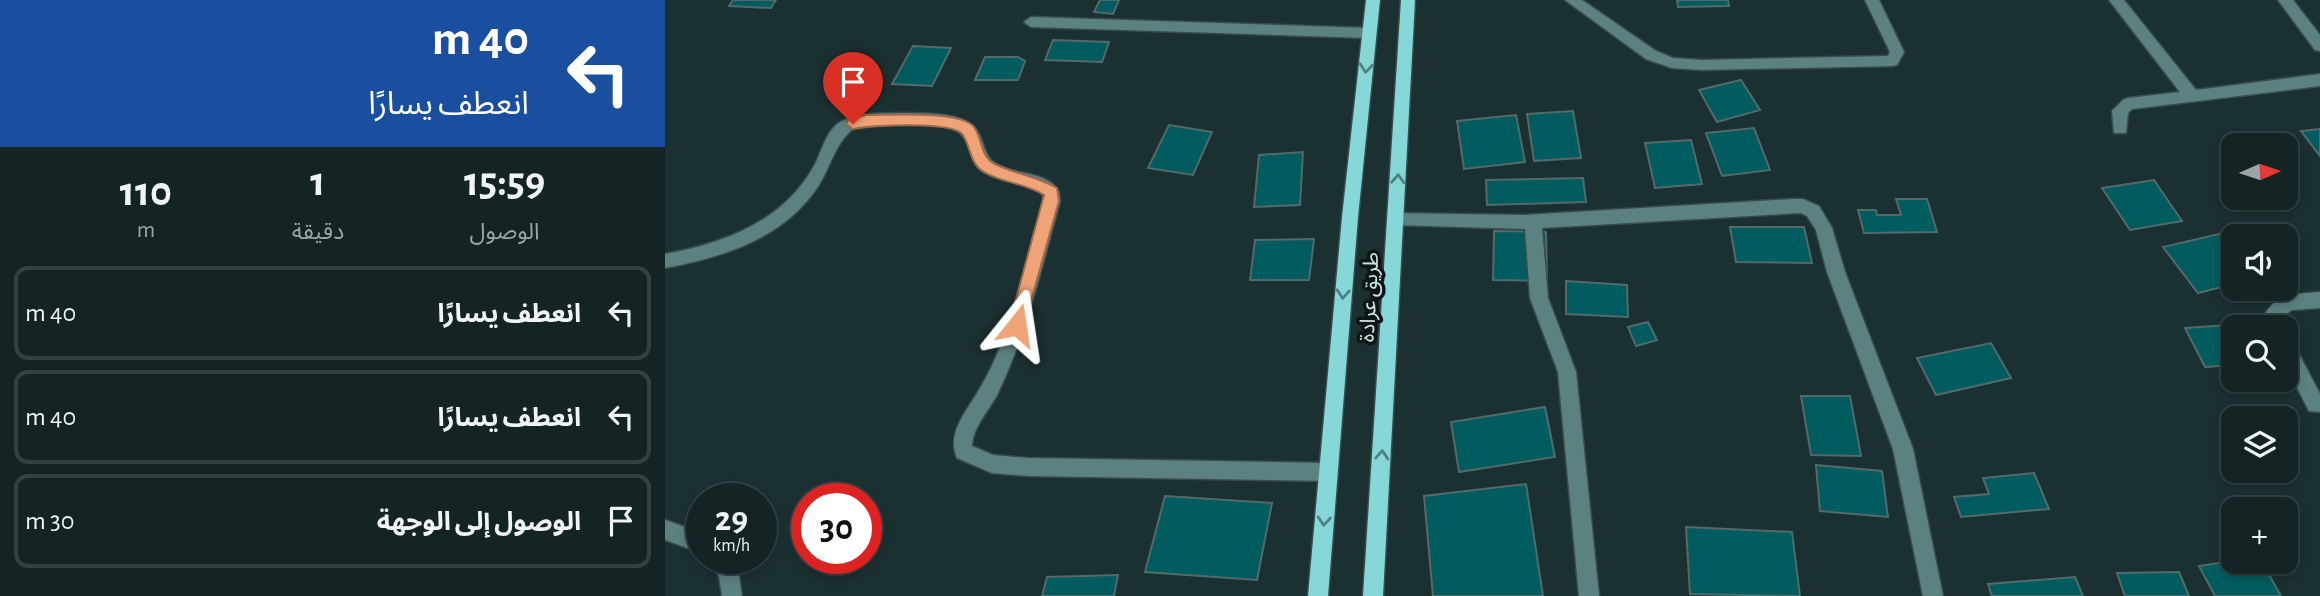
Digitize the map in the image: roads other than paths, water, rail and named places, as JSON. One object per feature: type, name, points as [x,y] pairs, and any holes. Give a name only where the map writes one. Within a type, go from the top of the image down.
[{"type":"main road","points":[[1318,596],[1373,0]]},
{"type":"main road","name":"طريق عرادة","points":[[1373,596],[1408,0]]},
{"type":"street","points":[[1573,0],[1660,60],[1702,65],[1892,61],[1897,52],[1872,0]]},
{"type":"street","points":[[2116,0],[2192,96]]},
{"type":"street","points":[[2285,0],[2320,46]]},
{"type":"street","points":[[1031,22],[1369,33]]},
{"type":"street","points":[[2120,129],[2120,111],[2128,104],[2320,80]]},
{"type":"street","points":[[665,261],[740,242],[784,214],[803,195],[819,172],[840,131],[848,125],[866,121],[954,123],[969,131],[980,160],[989,168],[1037,183],[1051,192],[1052,201],[1017,325],[985,399],[967,428],[962,446],[964,452],[992,464],[1028,467],[1328,472]]},
{"type":"street","points":[[1396,218],[1472,222],[1532,221],[1793,206],[1803,206],[1813,211],[1824,228],[1836,272],[1903,449],[1933,596]]},
{"type":"street","points":[[1532,221],[1539,298],[1567,372],[1589,596]]},
{"type":"street","points":[[2274,315],[2279,308],[2288,304],[2320,300]]},
{"type":"street","points":[[2298,370],[2316,405]]},
{"type":"street","points":[[665,530],[686,537]]},
{"type":"street","points":[[728,574],[731,596]]}]
